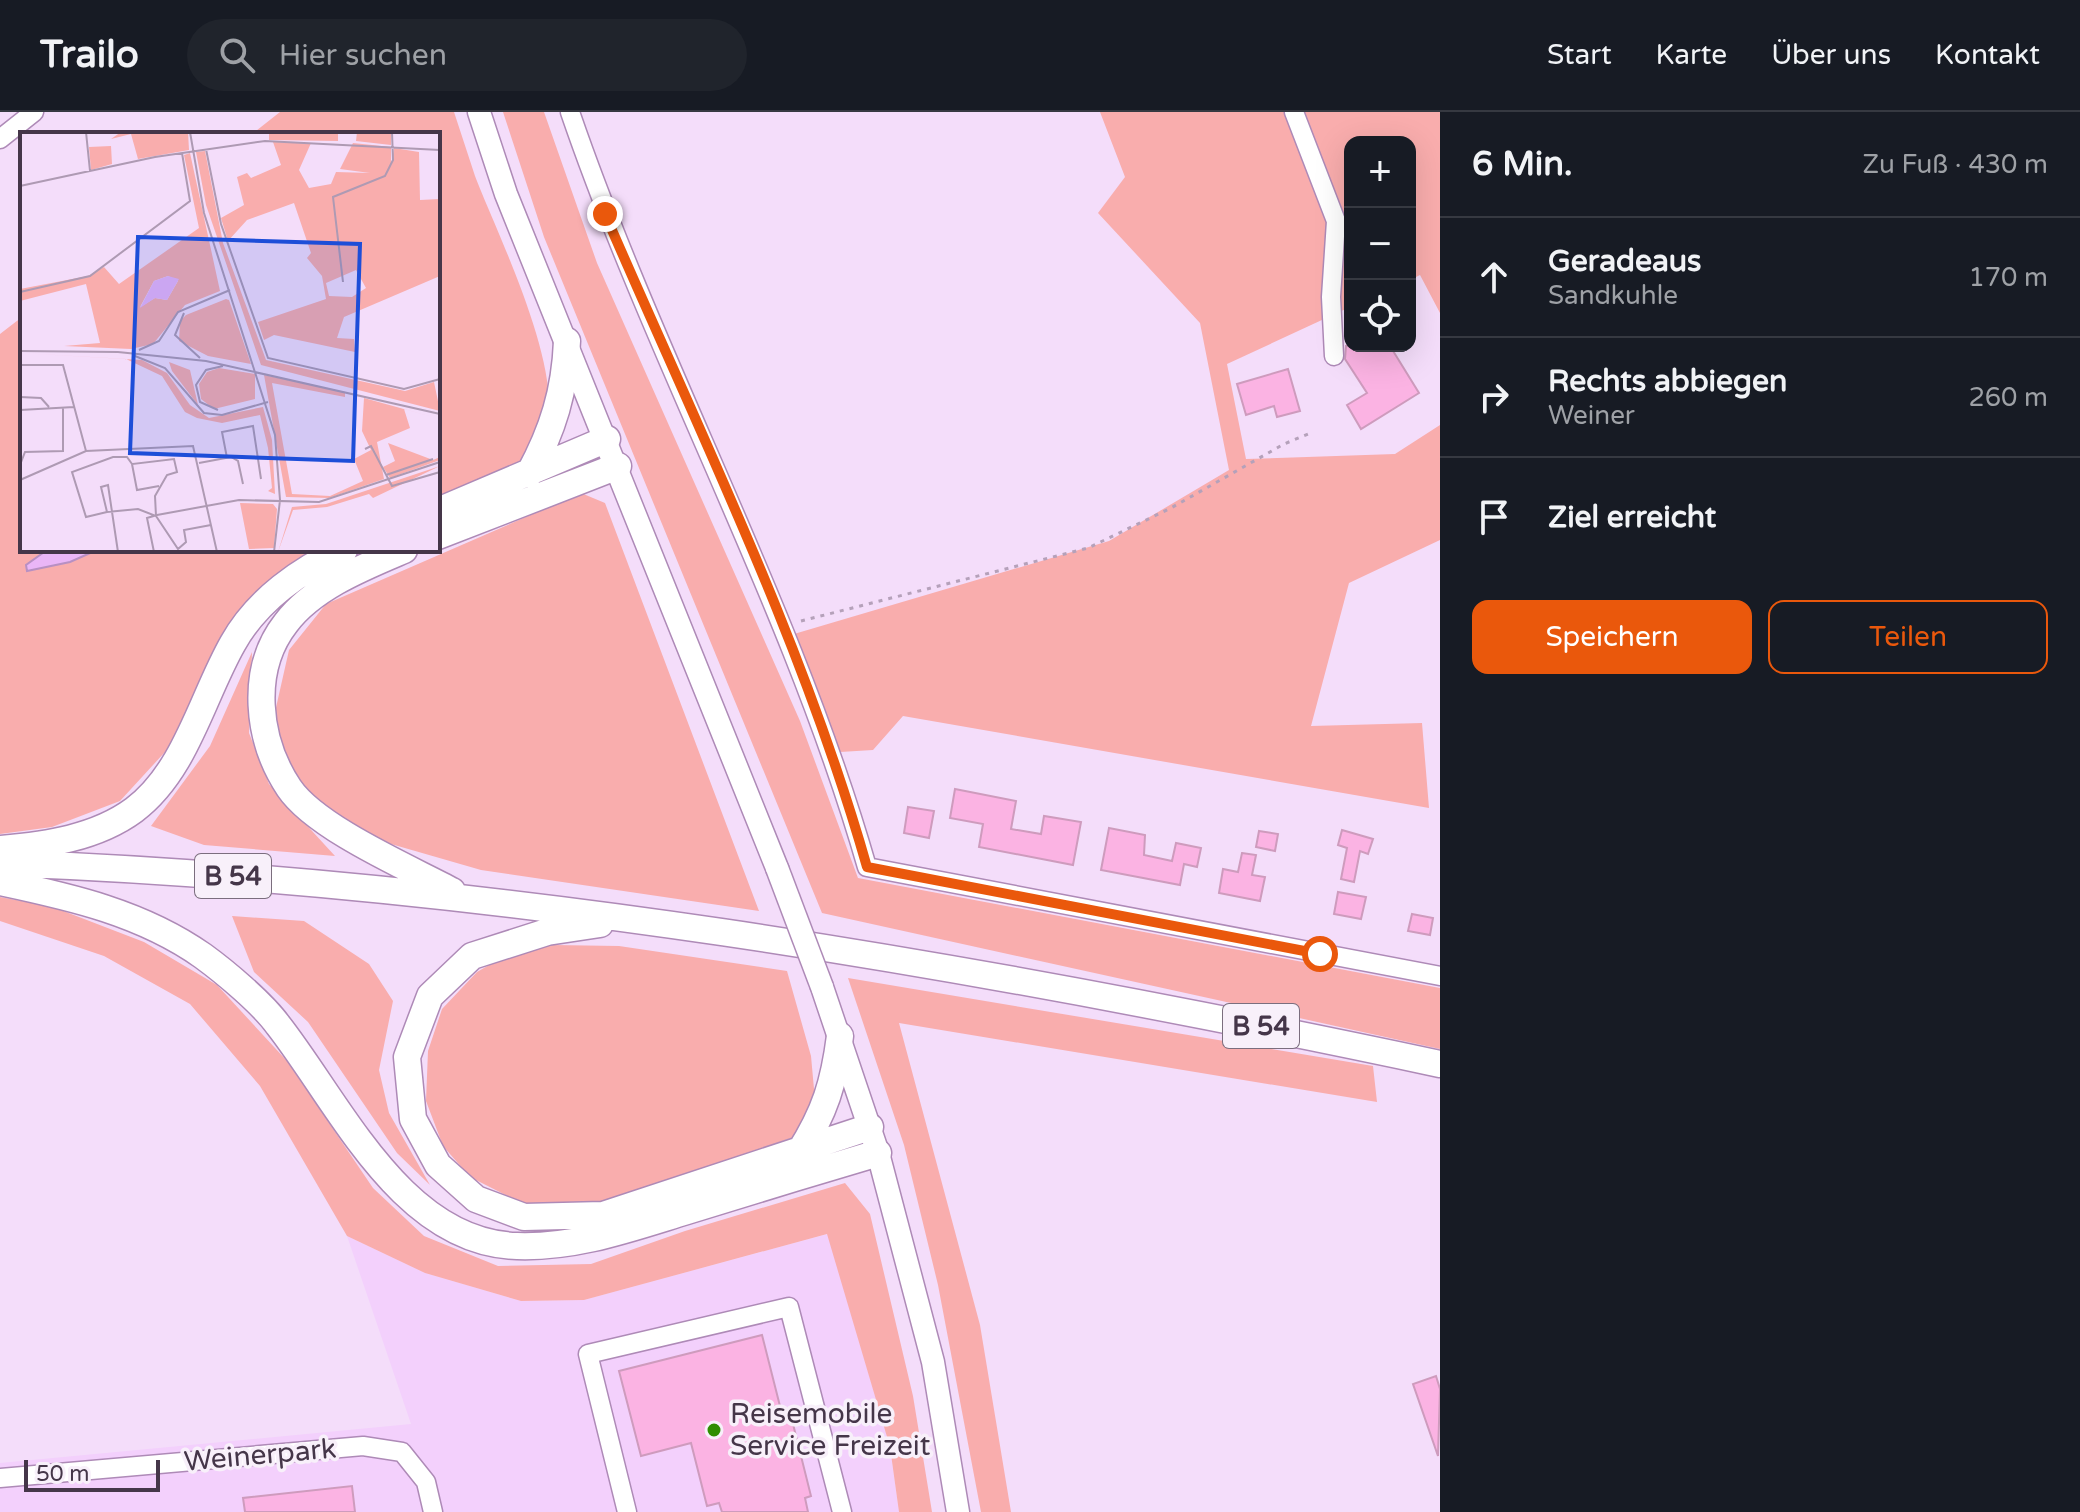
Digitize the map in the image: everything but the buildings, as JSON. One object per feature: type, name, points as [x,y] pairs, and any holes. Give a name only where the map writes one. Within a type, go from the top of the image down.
[{"type":"highway","points":[[529,474],[560,405],[567,341]]},
{"type":"highway","points":[[440,510],[607,439]]},
{"type":"highway","points":[[440,535],[618,466]]},
{"type":"highway","points":[[0,849],[67,841],[133,811],[162,783],[196,722],[234,640],[279,588],[321,560],[339,552]]},
{"type":"highway","points":[[399,552],[362,568],[321,592],[286,622],[265,664],[261,703],[265,738],[290,790],[342,834],[466,898]]},
{"type":"highway","name":"B 54","points":[[0,863],[218,875],[466,898],[631,919],[875,954],[1082,990],[1440,1064]]},
{"type":"highway","points":[[0,882],[77,899],[135,918],[203,956],[276,1021],[389,1179],[427,1214],[469,1236],[515,1247],[584,1242],[878,1153]]},
{"type":"highway","points":[[631,919],[547,932],[472,956],[430,996],[407,1057],[413,1119],[438,1165],[476,1199],[524,1217],[603,1215],[799,1153],[870,1127]]},
{"type":"highway","points":[[799,1153],[822,1116],[835,1076],[840,1036]]},
{"type":"main road","points":[[479,112],[506,194],[618,466],[840,1036],[878,1153],[933,1362],[958,1512]]},
{"type":"street","points":[[0,139],[34,112]]},
{"type":"street","points":[[570,112],[605,214],[781,626],[843,781],[867,867],[1440,976]]},
{"type":"street","points":[[1294,112],[1336,221],[1331,297],[1334,356]]},
{"type":"street","points":[[627,1512],[588,1354],[789,1307],[842,1512]]},
{"type":"street","name":"Weinerpark","points":[[0,1478],[363,1446],[402,1452],[426,1482],[433,1512]]},
{"type":"path","points":[[781,626],[1088,548],[1171,508],[1284,444],[1313,432]]},
{"type":"shaded area","points":[[280,112],[454,112],[541,350],[548,387],[548,419],[540,443],[531,454],[493,477],[440,496],[440,132],[255,132]]},
{"type":"shaded area","points":[[503,112],[544,112],[597,263],[800,721],[858,878],[1440,988],[1440,1049],[822,913],[544,237]]},
{"type":"shaded area","points":[[1100,112],[1440,112],[1440,313],[1420,275],[1416,277],[1416,136],[1344,136],[1344,310],[1227,364],[1246,459],[1395,454],[1440,425],[1440,540],[1349,583],[1311,726],[1422,723],[1429,808],[903,716],[873,750],[840,752],[794,634],[1109,541],[1229,470],[1200,323],[1098,213],[1125,177]]},
{"type":"shaded area","points":[[20,319],[20,552],[44,552],[26,565],[70,562],[92,552],[311,552],[272,581],[176,740],[120,801],[52,827],[0,834],[0,334]]},
{"type":"shaded area","points":[[581,493],[605,503],[759,911],[481,870],[384,842],[347,826],[288,777],[275,712],[289,650],[326,604]]},
{"type":"shaded area","points":[[44,552],[92,552],[70,562],[27,571],[26,565]]},
{"type":"shaded area","points":[[252,652],[249,733],[269,784],[335,856],[204,845],[151,826],[210,746]]},
{"type":"shaded area","points":[[0,897],[53,907],[144,942],[217,985],[287,1061],[373,1188],[424,1236],[498,1266],[591,1264],[685,1231],[845,1183],[870,1214],[913,1396],[932,1512],[899,1512],[890,1447],[827,1234],[584,1300],[521,1301],[425,1273],[347,1236],[260,1086],[190,1004],[104,956],[0,921]]},
{"type":"shaded area","points":[[232,916],[304,921],[369,964],[393,1001],[379,1070],[389,1113],[430,1185],[397,1153],[308,1022],[254,972]]},
{"type":"shaded area","points":[[553,945],[619,946],[787,971],[811,1056],[815,1100],[794,1137],[594,1205],[531,1208],[470,1177],[443,1146],[426,1101],[428,1051],[442,1009],[477,972],[515,950]]},
{"type":"shaded area","points":[[848,978],[1373,1066],[1377,1102],[899,1023],[980,1325],[1011,1512],[981,1512],[938,1285],[904,1145]]},
{"type":"shaded area","points":[[828,1234],[890,1447],[899,1512],[0,1512],[0,1463],[411,1424],[347,1236],[425,1273],[521,1301],[584,1300]]},
{"type":"place","name":"Reisemobile Service Freizeit","points":[[714,1430]]},
{"type":"route","points":[[605,214],[746,538],[843,781],[867,867],[1320,954]]}]
